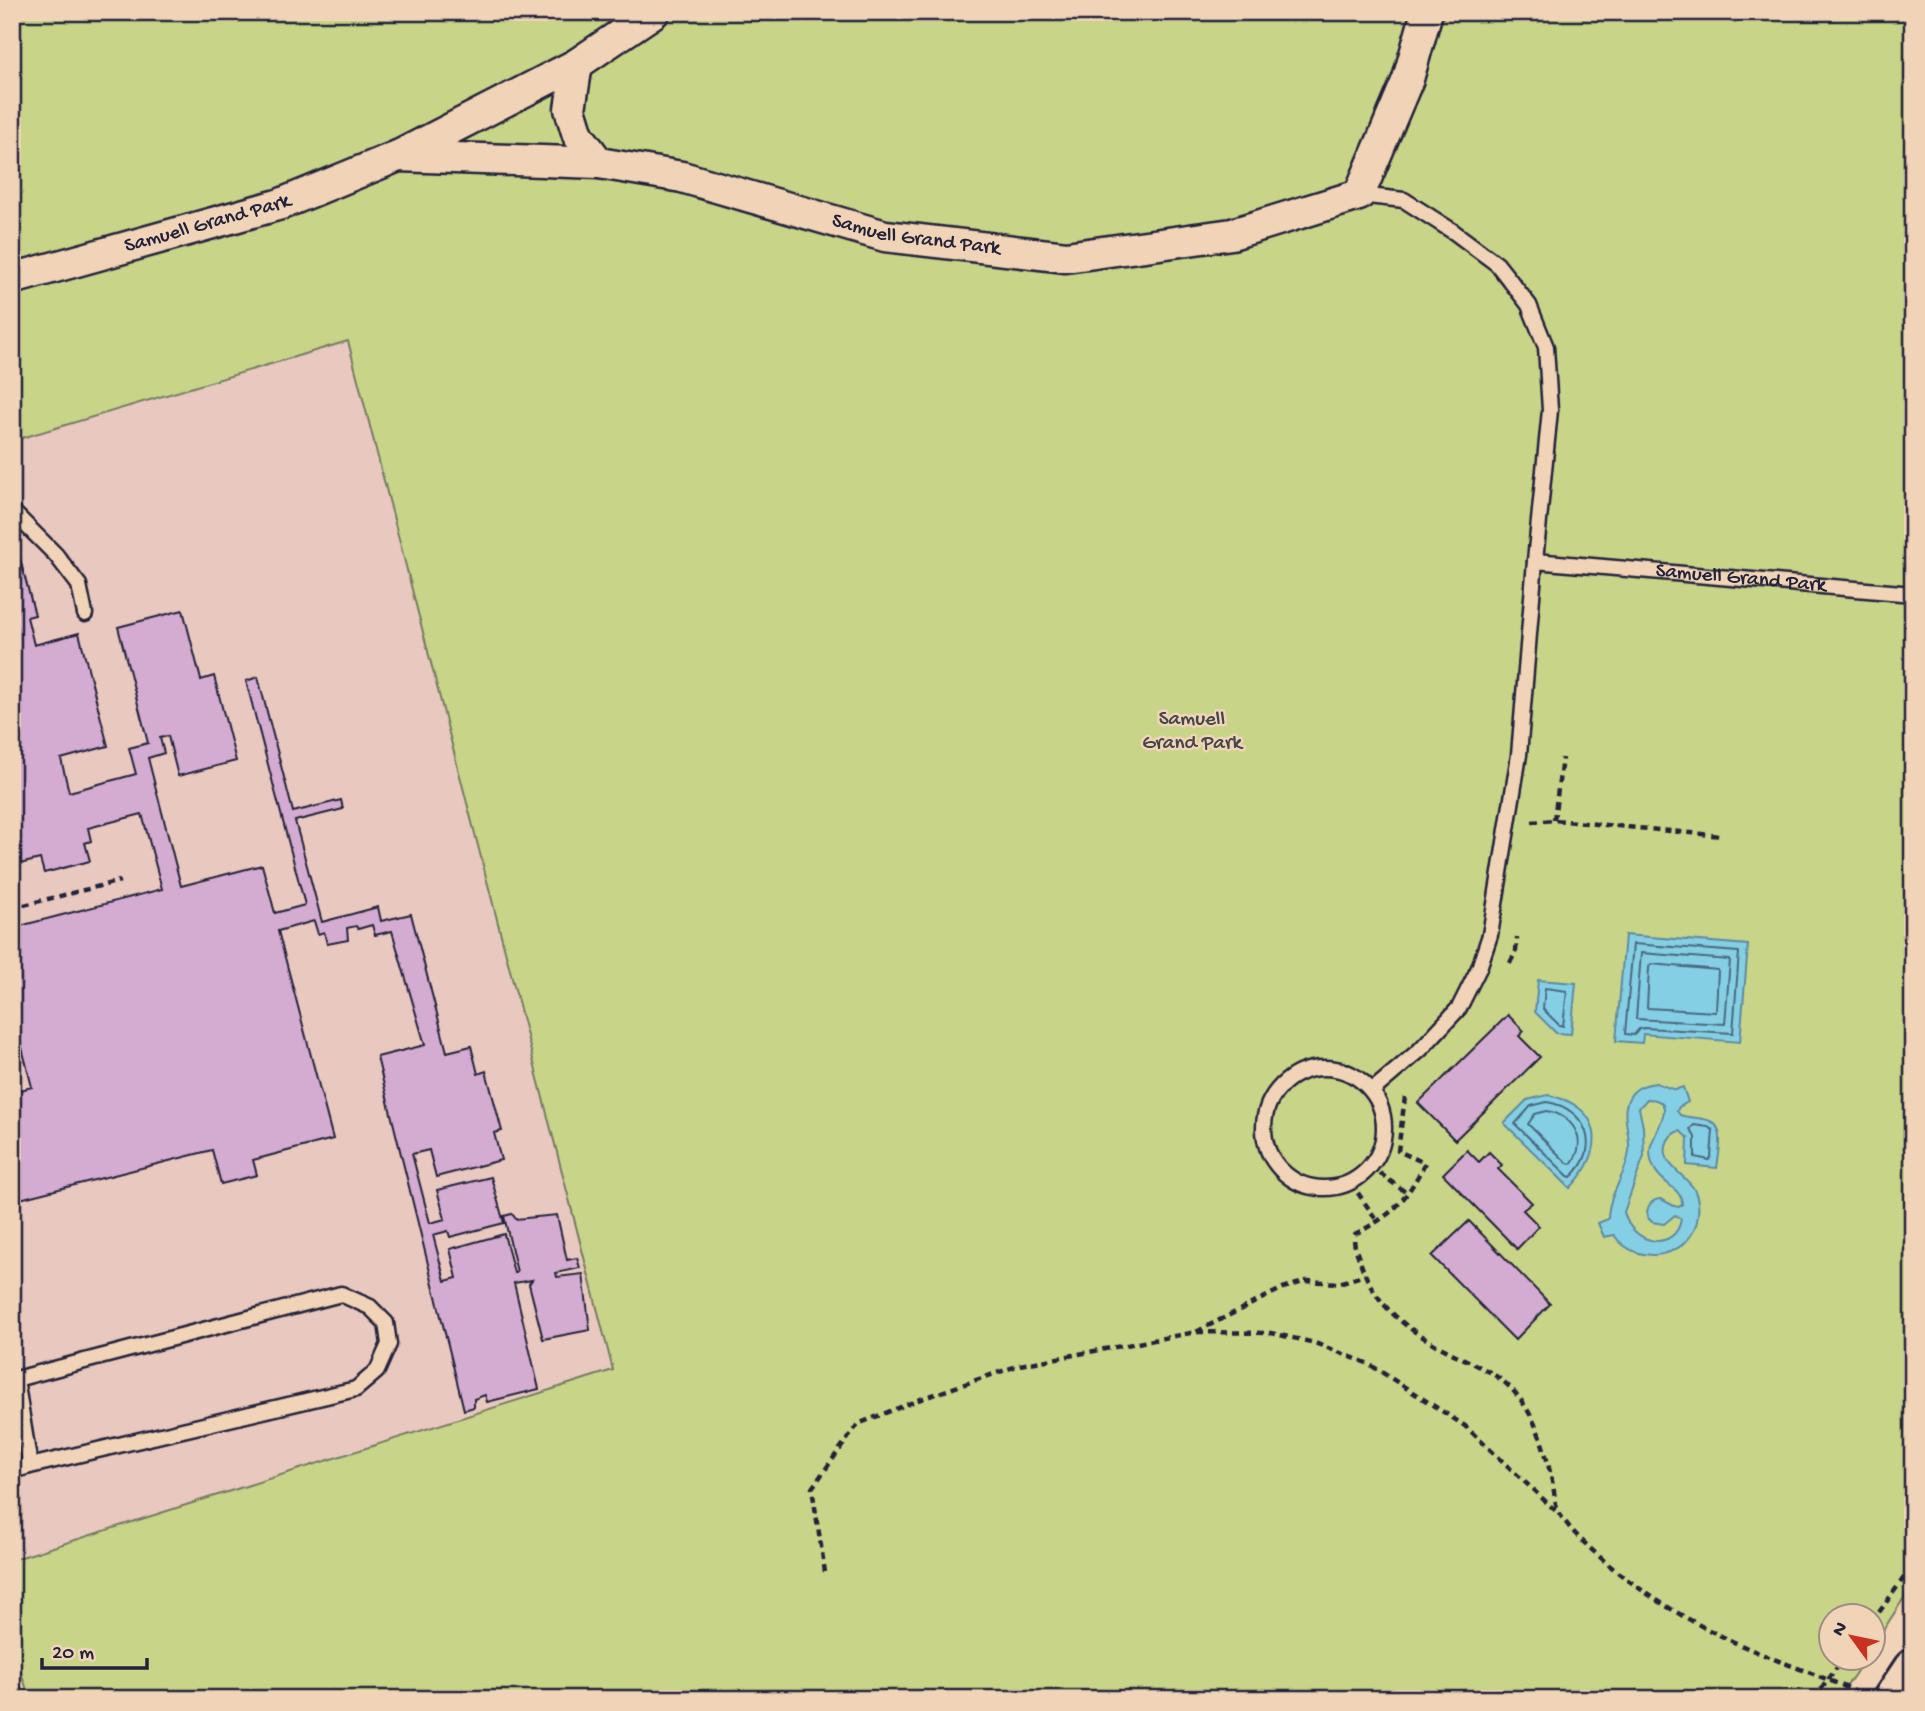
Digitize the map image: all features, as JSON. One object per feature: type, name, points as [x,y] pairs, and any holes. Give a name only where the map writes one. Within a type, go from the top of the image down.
[{"type":"street","name":"Samuell Grand Park","points":[[12,279],[281,204],[398,156],[577,64],[654,12]]},
{"type":"street","points":[[1359,195],[1408,79],[1427,12]]},
{"type":"street","points":[[577,64],[570,109],[578,135],[600,163]]},
{"type":"street","name":"Samuell Grand Park","points":[[398,156],[600,163],[682,177],[885,236],[1066,257],[1232,234],[1359,195]]},
{"type":"lane","name":"Samuell Grand Park","points":[[1359,195],[1405,200],[1497,264],[1529,305],[1546,347],[1550,410],[1535,561],[1913,594]]},
{"type":"lane","points":[[12,512],[56,555],[79,584],[85,614]]},
{"type":"lane","points":[[1373,1090],[1420,1050],[1459,1008],[1479,968],[1490,935],[1519,755],[1535,561]]},
{"type":"lane","points":[[1326,1067],[1345,1071],[1373,1090],[1380,1102],[1384,1135],[1379,1155],[1370,1166],[1351,1183],[1331,1189],[1311,1188],[1292,1180],[1277,1167],[1267,1150],[1263,1130],[1265,1111],[1274,1093],[1288,1079],[1306,1070],[1326,1067]]},
{"type":"lane","points":[[12,1471],[356,1389],[377,1371],[389,1344],[386,1323],[370,1307],[341,1294],[16,1380],[16,1401],[30,1466]]},
{"type":"path","points":[[1554,820],[1562,758]]},
{"type":"path","points":[[1530,834],[1532,821],[1554,820],[1722,836]]},
{"type":"path","points":[[12,908],[120,881]]},
{"type":"path","points":[[1504,973],[1516,951],[1519,925]]},
{"type":"path","points":[[1408,1091],[1403,1101],[1398,1151],[1425,1163],[1408,1194],[1378,1222],[1355,1234],[1353,1241],[1365,1275],[1392,1315],[1408,1328],[1485,1369],[1504,1382],[1522,1402],[1535,1423],[1545,1452],[1559,1513]]},
{"type":"path","points":[[1370,1166],[1408,1194]]},
{"type":"path","points":[[1351,1183],[1378,1222]]},
{"type":"path","points":[[1196,1332],[1283,1288],[1307,1281],[1339,1283],[1365,1275]]},
{"type":"path","points":[[825,1572],[812,1488],[858,1424],[1020,1365],[1196,1332],[1271,1334],[1315,1343],[1369,1364],[1465,1426],[1559,1513],[1577,1536],[1650,1597],[1728,1639],[1868,1699]]},
{"type":"path","points":[[1886,1603],[1913,1565]]},
{"type":"path","points":[[1814,1699],[1833,1672]]},
{"type":"shaded area","points":[[348,340],[613,1370],[12,1559],[12,441]]},
{"type":"green space","name":"Samuell Grand Park","points":[[12,12],[1913,12],[1913,1584],[1886,1626],[1886,1602],[1816,1602],[1816,1672],[1856,1672],[1838,1699],[30,1699],[12,1645],[12,1560],[613,1370],[348,341],[12,441]]},
{"type":"water","points":[[1625,935],[1748,945],[1740,1042],[1643,1034],[1642,1043],[1616,1041]]},
{"type":"water","points":[[1538,980],[1576,983],[1571,1034],[1556,1033],[1535,1012]]},
{"type":"water","points":[[1656,1083],[1675,1090],[1683,1087],[1688,1102],[1677,1111],[1683,1116],[1711,1121],[1719,1131],[1720,1145],[1717,1168],[1687,1165],[1688,1138],[1680,1131],[1669,1138],[1666,1155],[1673,1167],[1694,1189],[1698,1215],[1694,1230],[1686,1241],[1676,1249],[1650,1255],[1624,1246],[1614,1235],[1604,1237],[1598,1223],[1608,1219],[1611,1201],[1627,1161],[1629,1145],[1626,1104],[1641,1087]],"holes":[[[1647,1099],[1663,1105],[1664,1111],[1650,1150],[1651,1161],[1660,1177],[1681,1197],[1682,1204],[1679,1207],[1674,1206],[1661,1199],[1650,1205],[1647,1214],[1652,1222],[1664,1224],[1675,1215],[1681,1219],[1671,1237],[1654,1241],[1636,1232],[1624,1212],[1644,1156],[1639,1108]]]},
{"type":"water","points":[[1548,1095],[1567,1101],[1580,1109],[1594,1132],[1590,1159],[1570,1188],[1504,1123],[1527,1100]]},
{"type":"building","points":[[20,559],[35,615],[27,617],[34,645],[79,633],[108,746],[61,759],[69,792],[136,774],[129,748],[148,743],[118,627],[183,610],[201,680],[214,676],[236,761],[178,776],[168,736],[160,738],[164,753],[148,758],[181,886],[262,865],[275,913],[305,905],[246,681],[258,677],[293,812],[341,800],[343,809],[295,821],[322,922],[378,907],[381,921],[411,914],[447,1052],[471,1046],[478,1074],[486,1071],[502,1131],[494,1133],[501,1160],[436,1177],[429,1150],[412,1154],[430,1223],[445,1219],[437,1190],[491,1177],[504,1223],[450,1237],[448,1231],[433,1235],[445,1281],[457,1278],[450,1249],[504,1234],[514,1273],[517,1272],[504,1216],[512,1214],[516,1219],[557,1215],[567,1260],[577,1258],[580,1268],[556,1273],[557,1277],[583,1274],[590,1330],[543,1339],[529,1284],[532,1280],[514,1283],[539,1389],[487,1402],[485,1395],[474,1399],[474,1407],[464,1410],[377,1057],[425,1045],[392,931],[375,935],[372,925],[358,929],[356,926],[347,928],[348,940],[327,944],[324,932],[318,934],[314,921],[278,931],[333,1139],[253,1160],[257,1175],[221,1184],[212,1150],[12,1201],[12,1092],[32,1087],[17,1028],[12,1029],[12,928],[162,889],[142,814],[88,828],[91,841],[85,843],[90,861],[44,873],[40,859],[12,866],[12,561]]},
{"type":"building","points":[[1508,1015],[1524,1031],[1519,1036],[1540,1057],[1455,1140],[1418,1103]]},
{"type":"building","points":[[1467,1150],[1479,1162],[1489,1152],[1502,1165],[1498,1169],[1532,1203],[1523,1210],[1539,1226],[1517,1249],[1443,1174]]},
{"type":"building","points":[[1469,1221],[1550,1304],[1515,1340],[1432,1256]]}]
